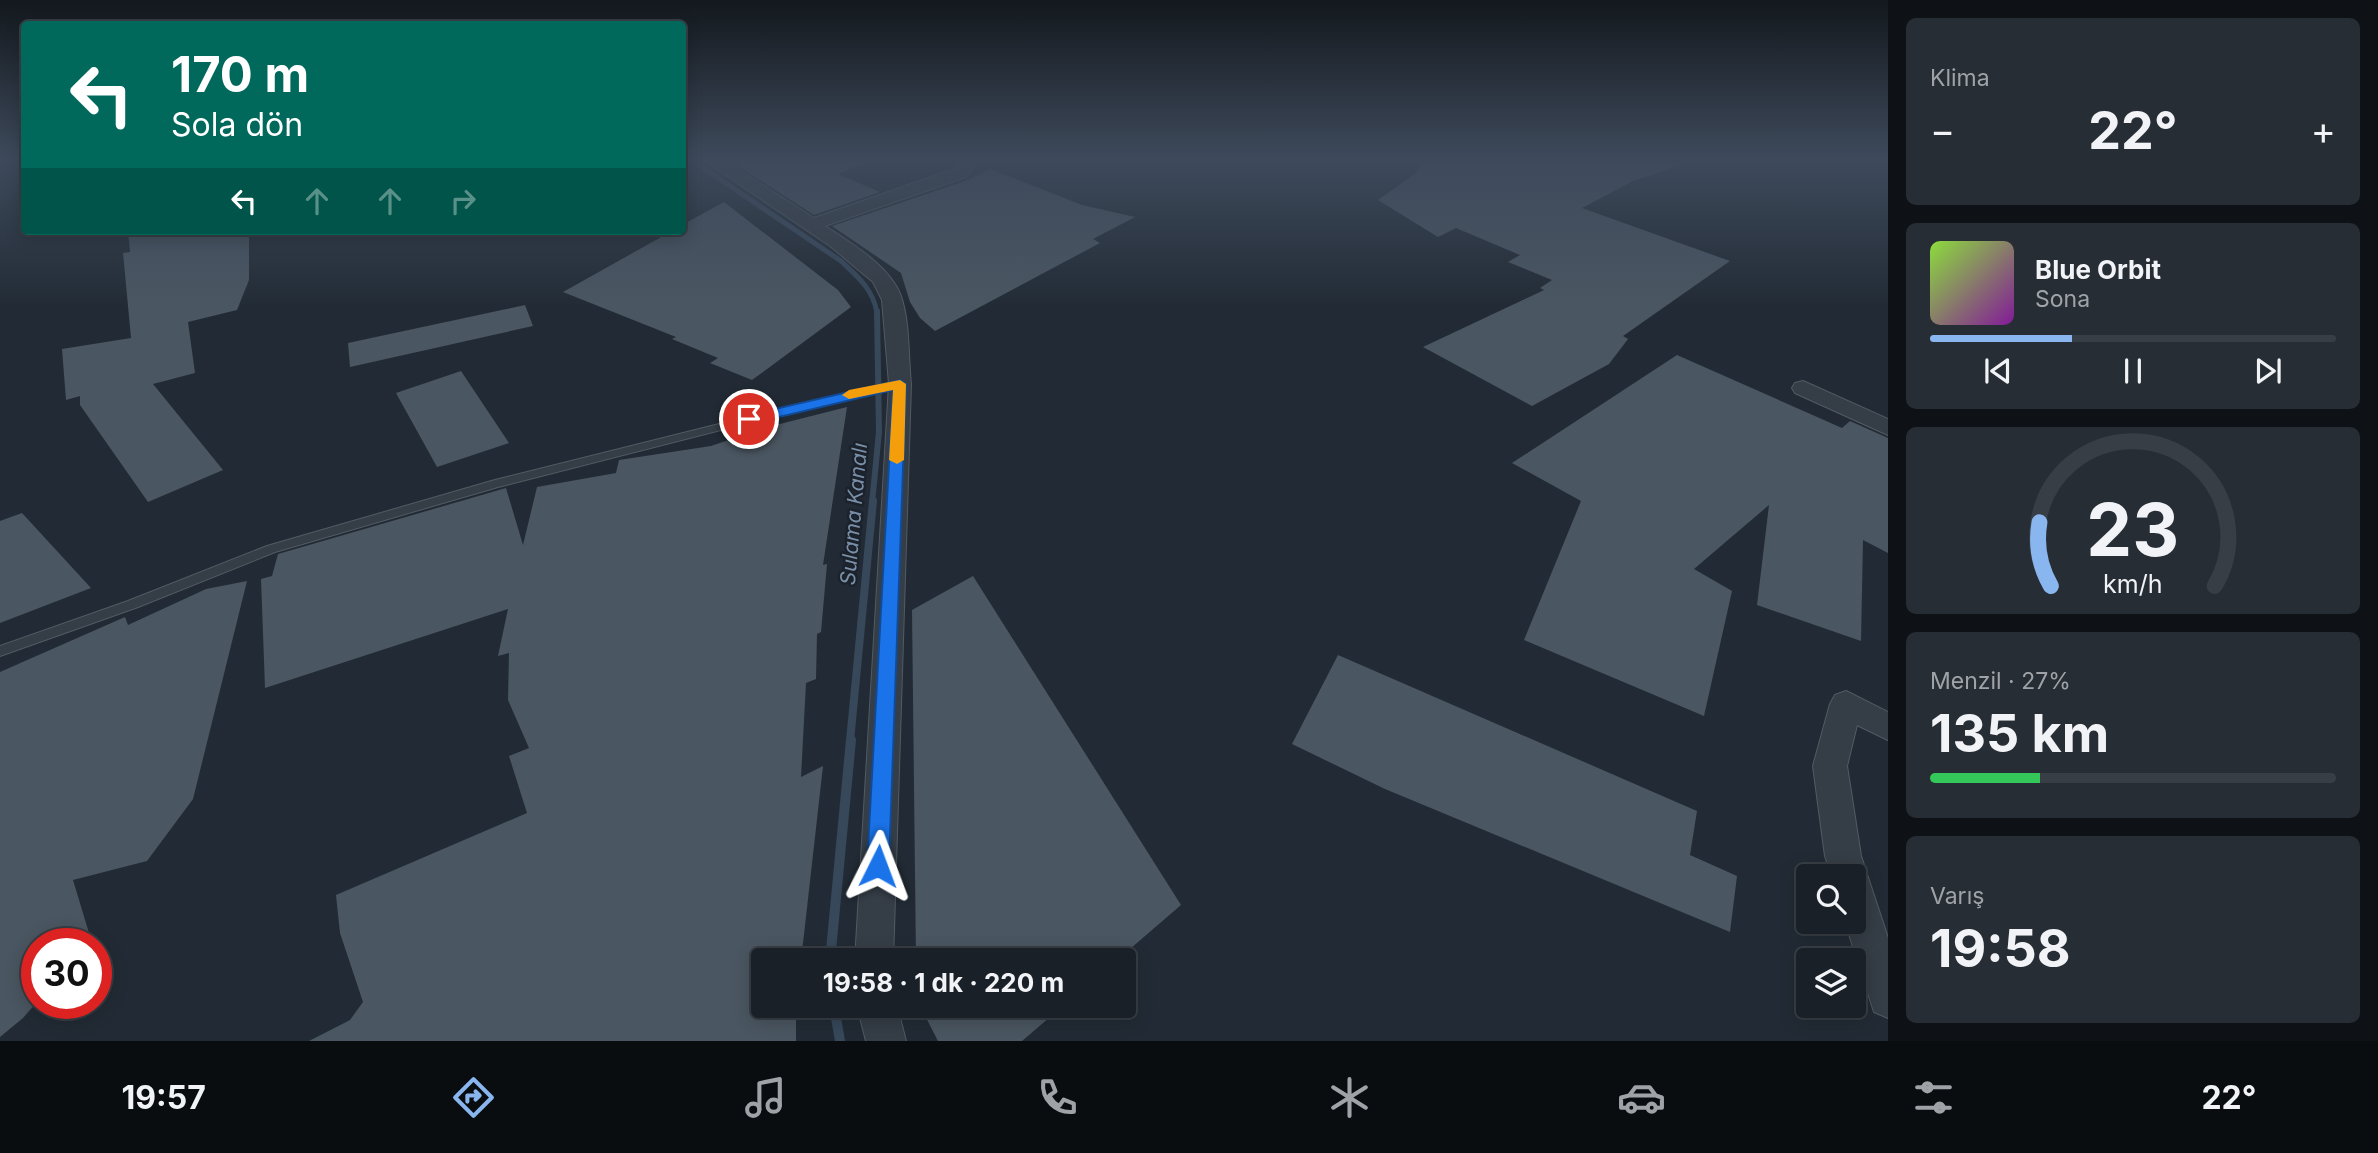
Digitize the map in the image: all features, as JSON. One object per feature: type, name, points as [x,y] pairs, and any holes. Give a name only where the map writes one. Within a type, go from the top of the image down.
[{"type":"street","points":[[787,210],[852,254],[891,293],[900,384],[875,948]]},
{"type":"street","points":[[810,225],[854,210]]},
{"type":"street","points":[[1803,387],[1888,428]]},
{"type":"street","points":[[1846,864],[1830,766],[1846,704],[1888,727]]},
{"type":"street","points":[[1866,929],[1888,998]]},
{"type":"street","points":[[880,1018],[886,1041]]},
{"type":"lane","points":[[0,651],[132,604],[271,549],[495,484],[866,390],[900,384]]},
{"type":"building","points":[[710,210],[734,210],[838,290],[851,307],[752,380],[710,363],[718,358],[672,339],[676,337],[563,292],[665,235],[686,235],[686,223]]},
{"type":"building","points":[[806,210],[830,210],[814,215]]},
{"type":"building","points":[[881,210],[1102,210],[1135,217],[1093,239],[1100,243],[935,331],[920,318],[910,302],[901,273],[832,226]]},
{"type":"building","points":[[1394,210],[1586,210],[1730,261],[1623,336],[1628,339],[1609,364],[1532,406],[1423,347],[1544,290],[1540,288],[1552,280],[1508,262],[1520,255],[1456,228],[1438,237]]},
{"type":"building","points":[[128,235],[249,235],[249,280],[237,310],[188,322],[195,373],[153,384],[223,470],[148,502],[80,405],[80,396],[66,400],[62,349],[131,338],[123,253],[130,252]]},
{"type":"building","points":[[525,305],[533,326],[350,367],[348,343]]},
{"type":"building","points":[[1677,355],[1842,428],[1850,421],[1888,438],[1888,553],[1863,540],[1861,641],[1757,605],[1769,505],[1694,569],[1732,591],[1704,716],[1524,640],[1581,501],[1512,463]]},
{"type":"building","points":[[461,371],[509,443],[437,467],[396,393]]},
{"type":"building","points":[[847,407],[823,565],[827,564],[821,632],[817,634],[816,679],[806,683],[801,777],[823,766],[802,948],[751,948],[751,1018],[796,1018],[796,1041],[309,1041],[350,1020],[363,1002],[340,933],[336,895],[527,813],[509,756],[529,748],[508,700],[509,653],[498,656],[508,609],[265,688],[261,579],[272,576],[278,554],[506,488],[523,545],[537,487],[616,473],[619,460],[711,446],[764,428]]},
{"type":"building","points":[[22,513],[91,588],[0,623],[0,521]]},
{"type":"building","points":[[973,576],[1181,905],[1131,948],[916,948],[912,610]]},
{"type":"building","points":[[247,581],[193,799],[147,861],[73,880],[87,928],[21,928],[22,1019],[0,1037],[0,672],[125,617],[128,625],[206,589]]},
{"type":"building","points":[[1338,655],[1697,811],[1690,855],[1737,876],[1730,932],[1385,789],[1292,744]]},
{"type":"building","points":[[926,1018],[1049,1018],[1022,1041],[938,1041]]},
{"type":"waterway","name":"Sulama Kanalı","points":[[765,210],[841,261],[868,290],[877,313]]},
{"type":"waterway","name":"Sulama Kanalı","points":[[872,503],[879,432],[877,311]]},
{"type":"waterway","name":"Sulama Kanalı","points":[[850,741],[873,501]]},
{"type":"waterway","name":"Sulama Kanalı","points":[[831,948],[851,740]]},
{"type":"waterway","name":"Sulama Kanalı","points":[[836,1018],[840,1041]]},
{"type":"slow traffic","points":[[849,395],[900,384],[897,460]]},
{"type":"route","points":[[749,419],[900,384],[878,866]]}]
